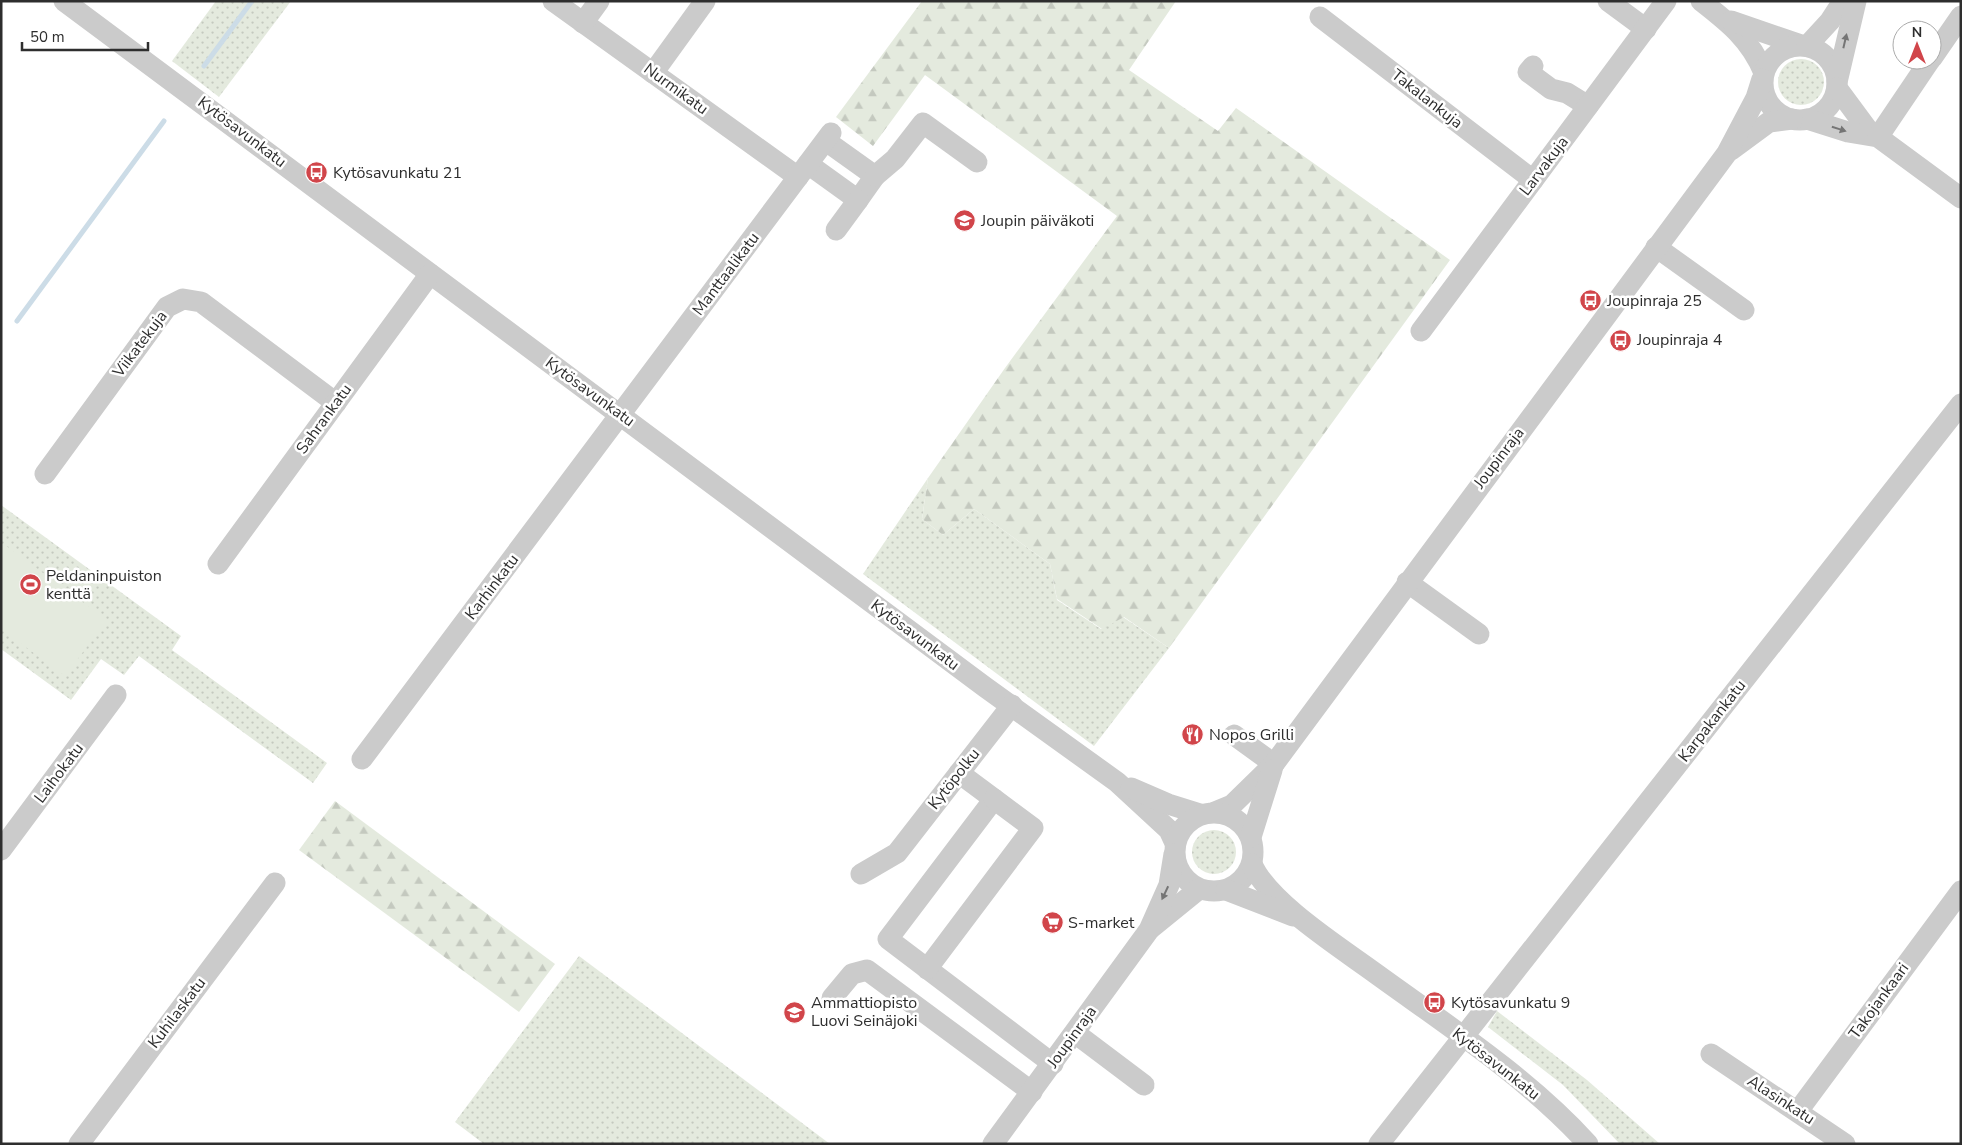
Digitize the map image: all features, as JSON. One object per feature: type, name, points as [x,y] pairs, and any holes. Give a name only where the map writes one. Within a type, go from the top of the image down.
[{"type":"street","name":"Kytösavunkatu","points":[[64,1],[1117,782],[1169,830],[1175,849]]},
{"type":"street","name":"Nurmikatu","points":[[553,1],[653,73],[803,171],[858,200]]},
{"type":"street","points":[[583,23],[598,1]]},
{"type":"street","points":[[653,73],[705,1]]},
{"type":"street","points":[[1608,1],[1646,28]]},
{"type":"street","name":"Larvakuja","points":[[1421,331],[1666,1]]},
{"type":"street","points":[[1701,1],[1744,37],[1757,56],[1763,76],[1765,95],[1773,109],[1800,120],[1848,132],[1874,136]]},
{"type":"street","points":[[1763,76],[1768,64],[1782,50],[1804,46],[1830,21],[1843,1]]},
{"type":"street","points":[[1800,120],[1827,108],[1834,99],[1844,47],[1856,1]]},
{"type":"street","name":"Takalankuja","points":[[1325,12],[1533,180]]},
{"type":"street","points":[[1942,43],[1961,16]]},
{"type":"street","points":[[1723,18],[1825,55],[1831,62],[1837,85],[1874,136],[1961,198]]},
{"type":"street","points":[[1533,66],[1528,72],[1551,89],[1567,92],[1588,106]]},
{"type":"street","points":[[1874,136],[1923,70]]},
{"type":"street","name":"Joupinraja","points":[[1208,813],[1232,806],[1274,764],[1407,582],[1727,153],[1756,98],[1763,76]]},
{"type":"street","name":"Joupinraja","points":[[1727,153],[1769,122],[1800,120]]},
{"type":"street","points":[[836,230],[875,176],[895,159],[923,123],[977,162]]},
{"type":"street","name":"Manttaalikatu","points":[[621,415],[829,137],[875,176]]},
{"type":"street","points":[[1656,247],[1744,310]]},
{"type":"street","name":"Sahrankatu","points":[[218,564],[430,274]]},
{"type":"street","name":"Viikatekuja","points":[[45,474],[167,307],[183,299],[201,302],[336,403]]},
{"type":"street","name":"Karpakankatu","points":[[1379,1144],[1961,404]]},
{"type":"street","name":"Karhinkatu","points":[[362,759],[621,415]]},
{"type":"street","points":[[1407,582],[1478,634]]},
{"type":"street","name":"Laihokatu","points":[[1,850],[116,695]]},
{"type":"street","name":"Kytöpolku","points":[[861,874],[897,854],[1012,705]]},
{"type":"street","points":[[1234,735],[1274,764]]},
{"type":"street","name":"Joupinraja","points":[[1251,837],[1274,764]]},
{"type":"street","points":[[927,969],[1032,828],[959,773]]},
{"type":"street","name":"Kytösavunkatu","points":[[1117,782],[1168,804],[1208,813]]},
{"type":"street","points":[[994,799],[888,939],[1053,1064]]},
{"type":"street","points":[[1208,813],[1237,819],[1251,837],[1254,850],[1252,864],[1242,880],[1226,890],[1199,889],[1182,875],[1175,849],[1180,831],[1189,821],[1208,813]]},
{"type":"street","name":"Joupinraja","points":[[994,1144],[1149,930],[1168,885],[1175,849]]},
{"type":"street","name":"Kytösavunkatu","points":[[1252,864],[1257,876],[1302,920],[1464,1037],[1544,1102],[1588,1144]]},
{"type":"street","name":"Kuhilaskatu","points":[[79,1144],[274,883]]},
{"type":"street","name":"Joupinraja","points":[[1149,930],[1199,889]]},
{"type":"street","name":"Kytösavunkatu","points":[[1226,890],[1302,920]]},
{"type":"street","name":"Takojankaari","points":[[1798,1111],[1961,891]]},
{"type":"street","points":[[832,998],[852,974],[867,970],[1032,1092]]},
{"type":"street","points":[[1075,1033],[1144,1085]]},
{"type":"street","name":"Alasinkatu","points":[[1711,1054],[1846,1144]]},
{"type":"green space","points":[[216,1],[291,1],[219,97],[172,61]]},
{"type":"green space","points":[[922,1],[1176,1],[1129,70],[1218,131],[1236,108],[1450,260],[1169,648],[1124,617],[1102,629],[1057,599],[1050,564],[974,509],[943,535],[922,519],[928,478],[1005,368],[1117,216],[925,75],[873,146],[836,117]]},
{"type":"green space","points":[[1796,59],[1806,59],[1820,69],[1824,82],[1820,95],[1814,101],[1806,105],[1796,105],[1782,95],[1778,87],[1778,77],[1788,63]]},
{"type":"green space","points":[[928,478],[922,519],[943,535],[974,509],[1050,564],[1057,600],[1101,629],[1123,617],[1169,648],[1094,746],[863,574]]},
{"type":"green space","points":[[1,505],[181,636],[172,650],[327,763],[313,783],[139,656],[124,675],[101,659],[71,700],[1,649]]},
{"type":"green space","name":"Peldaninpuiston kenttä","points":[[5,545],[107,620],[65,676],[1,629],[1,550]]},
{"type":"green space","points":[[335,801],[555,964],[519,1012],[299,850]]},
{"type":"green space","points":[[1218,830],[1230,836],[1235,843],[1235,861],[1230,868],[1223,873],[1210,874],[1202,871],[1195,864],[1192,848],[1195,840],[1202,833]]},
{"type":"green space","points":[[579,956],[830,1144],[484,1144],[455,1122]]},
{"type":"green space","points":[[1497,1011],[1587,1080],[1660,1144],[1620,1144],[1563,1085],[1488,1027]]},
{"type":"waterway","points":[[204,66],[252,1]]},
{"type":"waterway","points":[[17,321],[164,121]]},
{"type":"place","name":"Kytösavunkatu 21","points":[[317,173]]},
{"type":"place","name":"Joupin päiväkoti","points":[[965,221]]},
{"type":"place","name":"Joupinraja 25","points":[[1591,301]]},
{"type":"place","name":"Joupinraja 4","points":[[1621,340]]},
{"type":"place","name":"Peldaninpuiston kenttä","points":[[30,585]]},
{"type":"place","name":"Nopos Grilli","points":[[1193,735]]},
{"type":"place","name":"S-market","points":[[1052,923]]},
{"type":"place","name":"Kytösavunkatu 9","points":[[1435,1003]]},
{"type":"place","name":"Ammattiopisto Luovi Seinäjoki","points":[[795,1012]]}]
